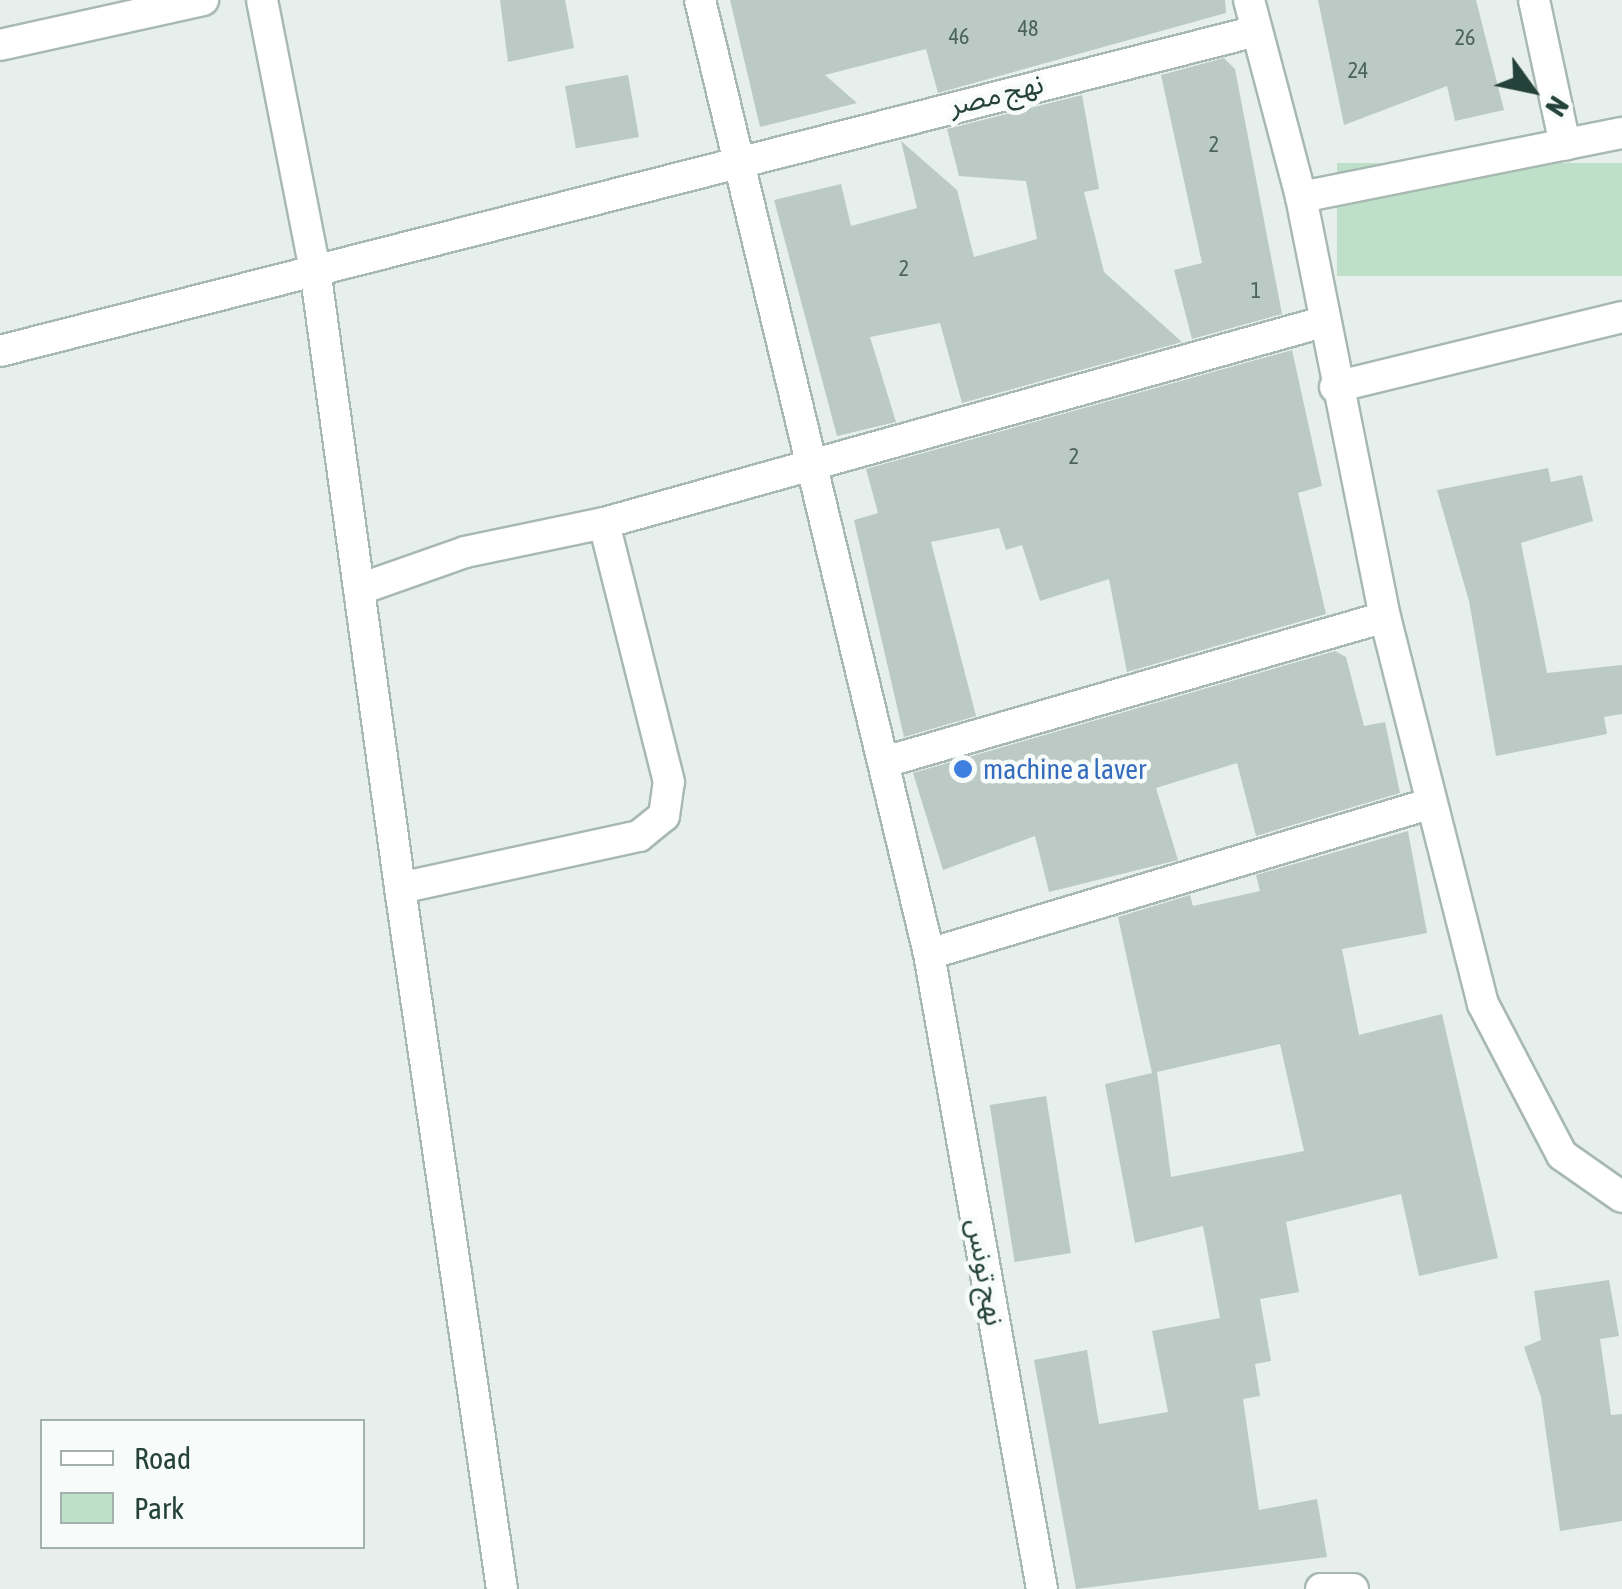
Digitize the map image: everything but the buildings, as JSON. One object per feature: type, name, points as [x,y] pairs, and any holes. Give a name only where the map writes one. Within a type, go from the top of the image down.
[{"type":"street","points":[[0,45],[203,0]]},
{"type":"street","points":[[262,0],[315,269],[502,1589]]},
{"type":"street","name":"نهج تونس","points":[[700,0],[735,157],[888,761],[930,954],[1042,1589]]},
{"type":"street","points":[[1248,0],[1301,197],[1334,387],[1385,617],[1429,804],[1483,1004],[1536,1117],[1592,1184],[1622,1197]]},
{"type":"street","points":[[1534,0],[1566,146]]},
{"type":"street","name":"نهج مصر","points":[[0,350],[735,157],[1256,31]]},
{"type":"street","points":[[1301,197],[1622,133]]},
{"type":"street","points":[[1334,387],[1622,317]]},
{"type":"street","points":[[363,588],[465,552],[604,523],[1323,322]]},
{"type":"street","points":[[400,888],[639,836],[664,816],[668,782],[604,523]]},
{"type":"street","points":[[888,761],[1385,617]]},
{"type":"street","points":[[930,954],[1429,804]]},
{"type":"street","points":[[1321,1589],[1353,1589]]},
{"type":"green space","points":[[1337,163],[1622,163],[1622,276],[1337,276]]},
{"type":"place","name":"machine a laver","points":[[963,769]]}]
